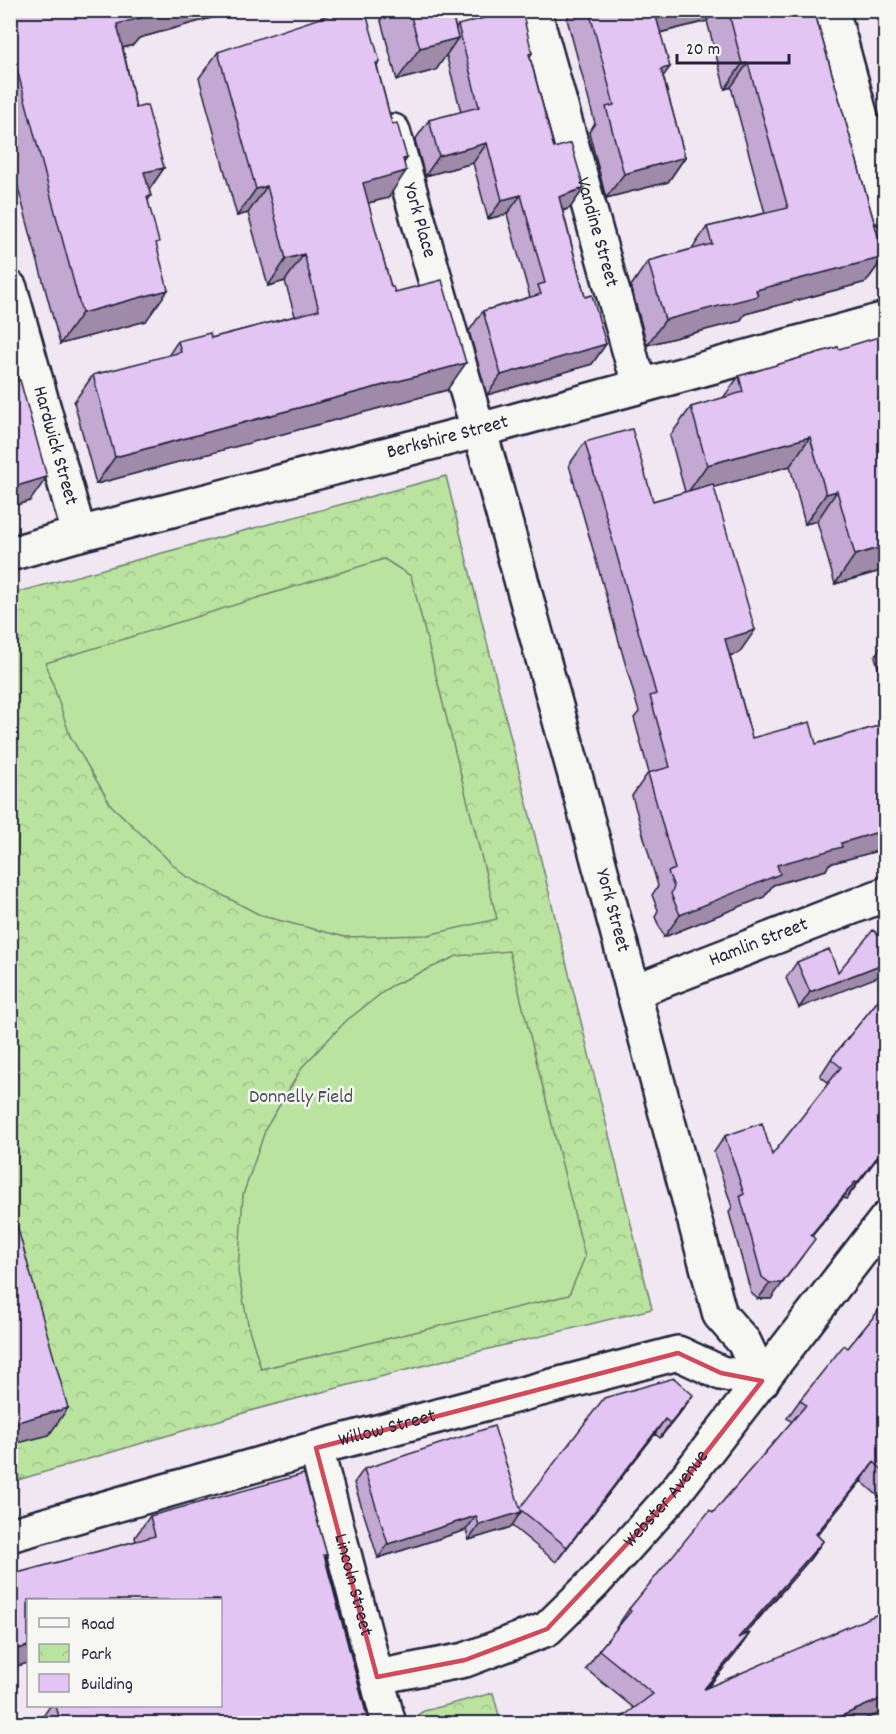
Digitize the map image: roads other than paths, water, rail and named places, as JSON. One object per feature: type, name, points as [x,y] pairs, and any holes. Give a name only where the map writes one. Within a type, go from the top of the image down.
[{"type":"street","name":"Vandine Street","points":[[534,10],[633,364],[643,385]]},
{"type":"street","points":[[832,10],[885,209]]},
{"type":"street","name":"York Place","points":[[384,102],[480,430]]},
{"type":"street","name":"Hardwick Street","points":[[10,288],[79,534]]},
{"type":"street","name":"Berkshire Street","points":[[10,554],[480,430],[885,319]]},
{"type":"street","name":"York Street","points":[[480,430],[720,1315],[744,1342],[762,1381]]},
{"type":"street","name":"Hamlin Street","points":[[633,992],[885,894]]},
{"type":"street","name":"Webster Avenue","points":[[376,1677],[465,1660],[547,1629],[593,1584],[673,1495],[885,1222]]},
{"type":"street","name":"Willow Street","points":[[10,1536],[316,1449],[678,1353],[721,1373],[762,1381]]},
{"type":"street","name":"Lincoln Street","points":[[316,1449],[389,1724]]},
{"type":"park label","name":"Donnelly Field","points":[[301,1098]]}]
